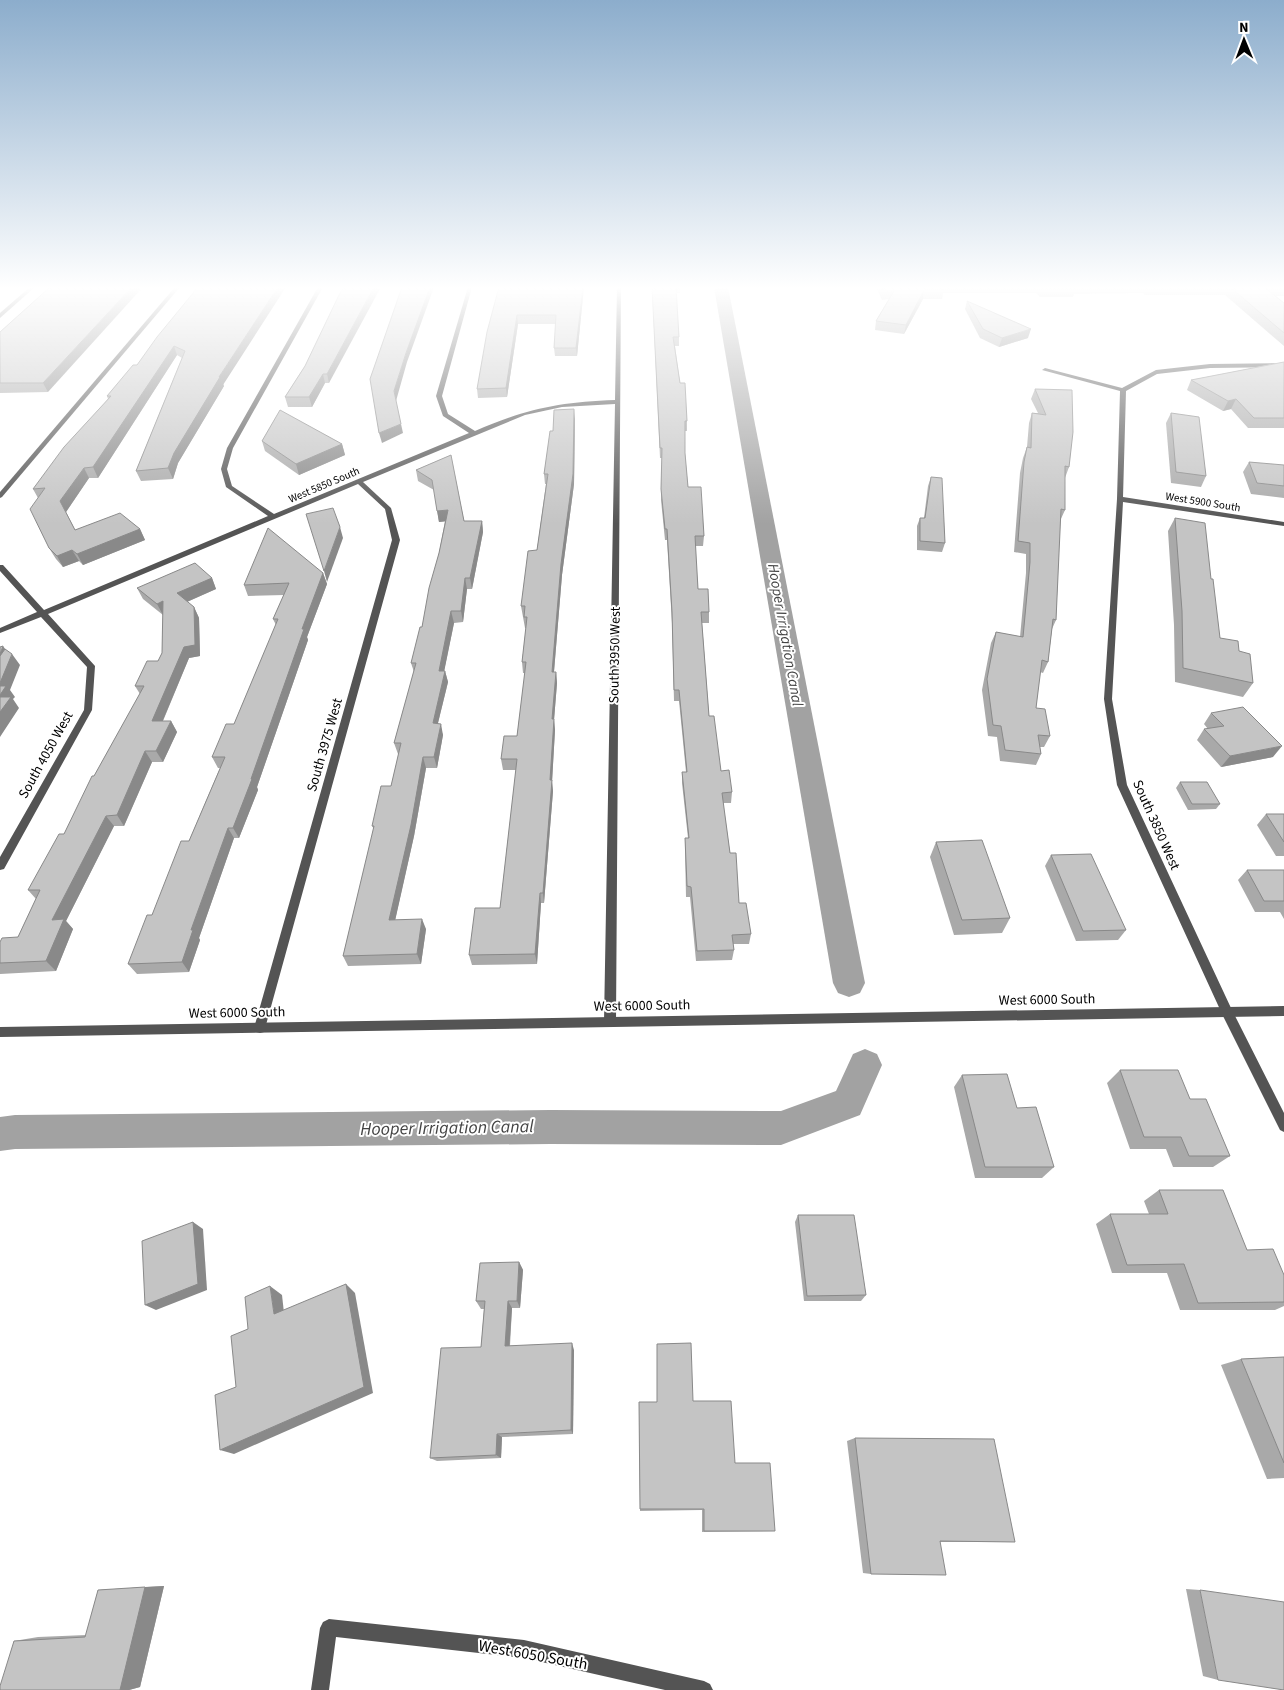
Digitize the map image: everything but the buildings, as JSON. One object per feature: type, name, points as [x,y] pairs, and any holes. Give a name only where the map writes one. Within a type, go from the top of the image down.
[{"type":"street","points":[[0,496],[111,366]]},
{"type":"street","points":[[274,517],[229,487],[224,469],[230,448],[276,366]]},
{"type":"street","points":[[448,366],[439,396],[446,415],[474,433]]},
{"type":"street","name":"South 3950 West","points":[[610,1022],[618,366]]},
{"type":"street","points":[[1045,370],[1123,390],[1156,372],[1220,366]]},
{"type":"street","name":"South 3850 West","points":[[1123,390],[1120,499],[1108,699],[1122,785],[1227,1012],[1284,1126]]},
{"type":"street","name":"West 5850 South","points":[[0,631],[538,408],[576,402],[618,402]]},
{"type":"street","name":"South 3975 West","points":[[260,1028],[396,540],[388,508],[358,481]]},
{"type":"street","name":"West 5900 South","points":[[1120,499],[1284,524]]},
{"type":"street","name":"South 4050 West","points":[[0,567],[91,666],[88,710],[0,866]]},
{"type":"street","name":"West 6000 South","points":[[0,1032],[1284,1011]]},
{"type":"street","name":"West 6050 South","points":[[320,1690],[330,1628],[524,1649],[704,1690]]},
{"type":"waterway","name":"Hooper Irrigation Canal","points":[[736,366],[849,983]]},
{"type":"waterway","name":"Hooper Irrigation Canal","points":[[0,1134],[15,1132],[550,1127],[781,1128],[848,1103],[865,1065]]}]
